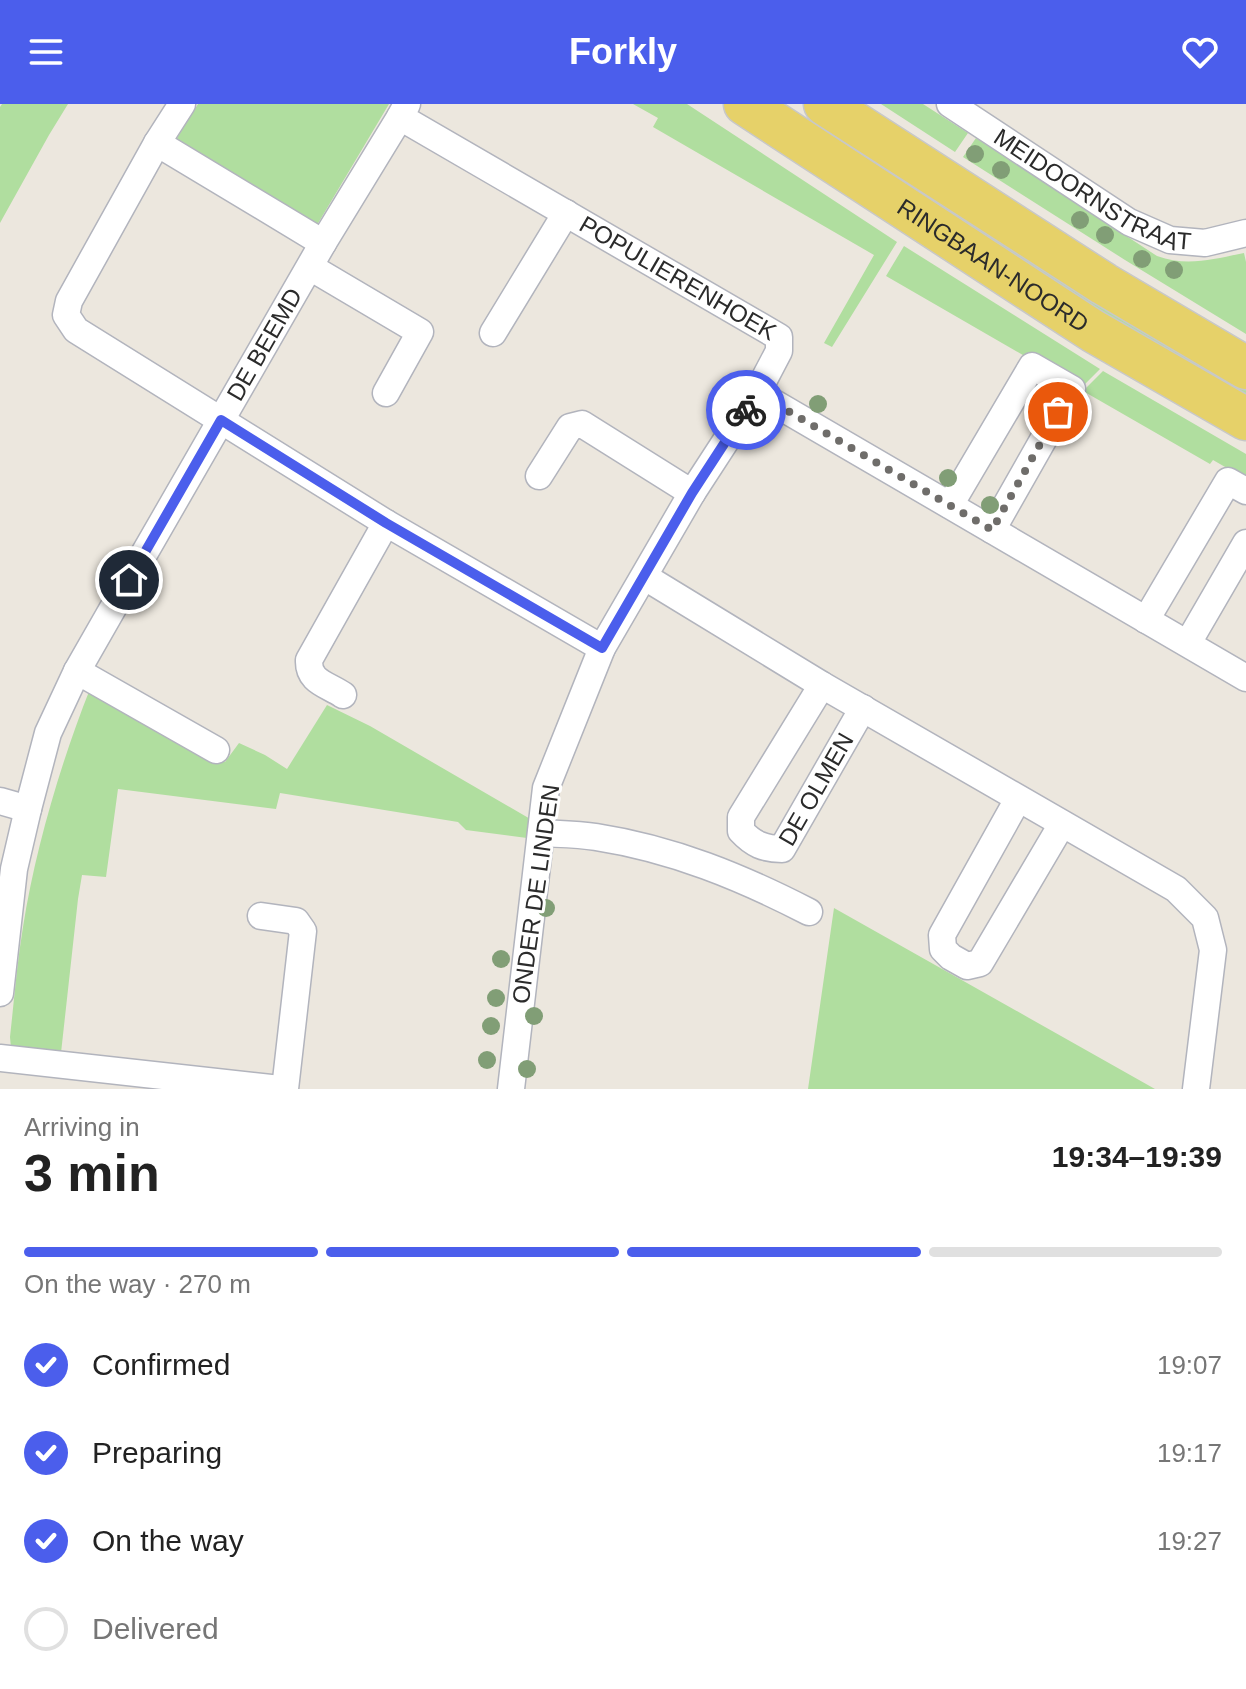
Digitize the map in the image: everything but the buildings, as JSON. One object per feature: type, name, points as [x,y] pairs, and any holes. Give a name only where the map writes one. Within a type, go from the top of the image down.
[{"type":"main road","name":"RINGBAAN-NOORD","points":[[745,104],[1093,331],[1246,419]]},
{"type":"main road","name":"RINGBAAN-NOORD","points":[[825,104],[1104,284],[1246,368]]},
{"type":"street","points":[[182,104],[75,286],[66,315],[76,330],[386,523],[602,648]]},
{"type":"street","name":"MEIDOORNSTRAAT","points":[[963,107],[1129,222],[1170,240],[1205,243],[1246,233]]},
{"type":"street","name":"POPULIERENHOEK","points":[[404,111],[566,213],[779,337],[779,351],[757,393]]},
{"type":"street","name":"DE BEEMD","points":[[0,993],[14,869],[48,733],[77,671],[323,243],[404,111]]},
{"type":"street","points":[[157,143],[323,243]]},
{"type":"street","name":"POPULIERENHOEK","points":[[493,333],[566,213]]},
{"type":"street","name":"DE BEEMD","points":[[310,267],[420,332],[386,393]]},
{"type":"street","points":[[950,505],[1032,366],[1072,389],[992,530]]},
{"type":"street","points":[[757,393],[1246,678]]},
{"type":"street","name":"ONDER DE LINDEN","points":[[511,1089],[546,788],[602,648],[692,493],[757,393]]},
{"type":"street","points":[[539,476],[570,427],[582,424],[692,493]]},
{"type":"street","points":[[1146,620],[1228,481],[1246,491]]},
{"type":"street","points":[[343,695],[312,677],[309,660],[386,523]]},
{"type":"street","points":[[1188,643],[1246,543]]},
{"type":"street","name":"DE OLMEN","points":[[645,577],[822,685],[1176,889],[1205,918],[1213,950],[1196,1089]]},
{"type":"street","points":[[77,671],[216,750]]},
{"type":"street","name":"DE OLMEN","points":[[822,685],[741,817],[741,831],[750,841],[766,849],[782,849],[863,708]]},
{"type":"street","points":[[1018,799],[942,935],[943,949],[951,957],[967,966],[980,963],[1062,824]]},
{"type":"street","points":[[0,801],[28,809]]},
{"type":"street","points":[[541,833],[594,837],[643,846],[703,864],[809,912]]},
{"type":"street","points":[[0,1058],[283,1089],[303,931],[296,921],[261,916]]},
{"type":"green space","points":[[2,104],[68,104],[0,223],[0,107]]},
{"type":"green space","points":[[198,104],[389,104],[317,225],[177,147],[177,138]]},
{"type":"green space","points":[[633,104],[687,104],[897,242],[832,347],[824,343],[874,255],[653,127],[658,118]]},
{"type":"green space","points":[[881,104],[923,104],[968,133],[955,152]]},
{"type":"green space","points":[[976,138],[1157,256],[1190,261],[1244,253],[1246,334],[963,157]]},
{"type":"green space","points":[[939,194],[1246,383],[1246,405],[929,210]]},
{"type":"green space","points":[[904,246],[1100,369],[1085,384],[1032,353],[1028,358],[886,276]]},
{"type":"green space","points":[[1103,371],[1246,454],[1246,479],[1213,460],[1210,464],[1083,391]]},
{"type":"green space","points":[[90,689],[135,710],[225,762],[239,743],[287,769],[327,705],[370,726],[532,820],[527,838],[466,830],[458,822],[280,793],[276,809],[118,789],[106,877],[82,875],[61,1053],[11,1048],[19,954],[34,868],[59,776]]},
{"type":"green space","points":[[834,908],[1155,1089],[808,1089]]},
{"type":"way so far","points":[[746,410],[757,393],[992,530],[1058,412]]},
{"type":"route","points":[[129,580],[221,420],[386,523],[602,648],[692,493],[746,410]]}]
